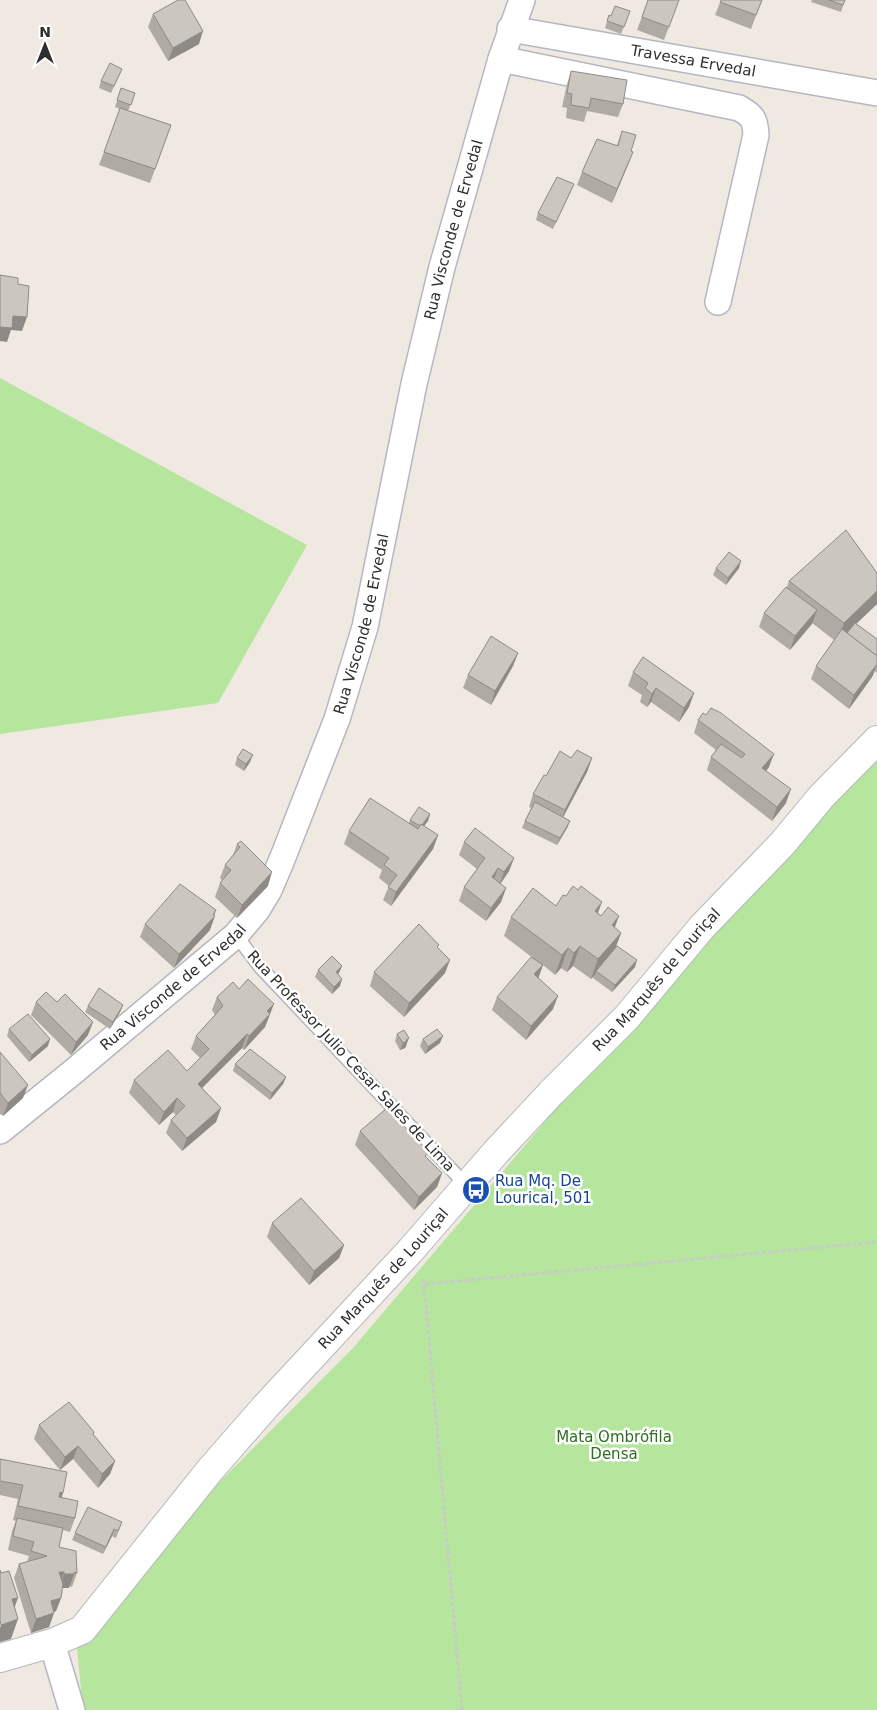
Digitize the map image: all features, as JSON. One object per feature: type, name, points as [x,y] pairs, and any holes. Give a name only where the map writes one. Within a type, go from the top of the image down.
[{"type":"main road","name":"Rua Marquês de Louriçal","points":[[0,1658],[52,1643],[82,1630],[216,1463],[265,1407],[410,1251],[496,1152],[627,1016],[702,927],[782,844],[822,797],[877,740]]},
{"type":"street","name":"Rua Visconde de Ervedal","points":[[0,1131],[236,935],[257,910],[269,890],[337,719],[365,627],[418,366],[442,267],[501,59],[510,29],[522,0]]},
{"type":"street","name":"Travessa Ervedal","points":[[510,29],[877,93]]},
{"type":"street","points":[[501,59],[739,108],[750,114],[755,122],[756,135],[718,302]]},
{"type":"street","points":[[52,1643],[72,1710]]},
{"type":"lane","name":"Rua Professor Julio Cesar Sales de Lima","points":[[236,935],[260,967],[467,1186]]},
{"type":"path","points":[[424,1284],[877,1242]]},
{"type":"path","points":[[410,1251],[424,1284],[462,1710]]},
{"type":"green space","points":[[0,378],[307,545],[218,703],[0,734]]},
{"type":"green space","name":"Mata Ombrófila Densa","points":[[877,735],[877,1710],[83,1710],[75,1627],[353,1348],[867,742]]},
{"type":"building","points":[[178,0],[185,0],[203,31],[173,48],[153,14]]},
{"type":"building","points":[[648,0],[679,0],[669,27],[642,17]]},
{"type":"building","points":[[721,0],[762,0],[756,15],[720,2]]},
{"type":"building","points":[[829,0],[845,0],[843,5]]},
{"type":"building","points":[[615,6],[630,11],[624,27],[607,21]]},
{"type":"building","points":[[110,63],[122,69],[114,86],[101,81]]},
{"type":"building","points":[[571,71],[627,80],[623,104],[591,98],[589,108],[571,105],[572,94],[567,93]]},
{"type":"building","points":[[121,88],[135,93],[131,105],[117,100]]},
{"type":"building","points":[[120,108],[171,125],[155,169],[104,152]]},
{"type":"building","points":[[622,131],[636,135],[631,151],[633,152],[617,189],[582,172],[597,139],[618,146]]},
{"type":"building","points":[[557,177],[574,184],[556,222],[538,213]]},
{"type":"building","points":[[0,275],[18,278],[18,284],[29,286],[27,317],[13,316],[12,328],[0,327]]},
{"type":"building","points":[[846,530],[877,573],[877,591],[844,623],[789,581]]},
{"type":"building","points":[[729,552],[741,561],[728,578],[716,568]]},
{"type":"building","points":[[786,587],[817,610],[795,636],[764,613]]},
{"type":"building","points":[[855,623],[877,639],[877,656],[847,633]]},
{"type":"building","points":[[842,629],[877,656],[877,664],[854,695],[816,666]]},
{"type":"building","points":[[491,636],[518,653],[495,691],[468,675]]},
{"type":"building","points":[[643,657],[694,693],[684,708],[656,688],[652,694],[645,688],[648,683],[633,672]]},
{"type":"building","points":[[711,708],[721,713],[774,754],[762,768],[791,789],[777,807],[711,757],[721,744],[742,758],[745,754],[698,720],[703,713],[706,715]]},
{"type":"building","points":[[243,749],[253,755],[246,764],[237,758]]},
{"type":"building","points":[[577,750],[592,758],[565,810],[533,794],[560,751],[571,758]]},
{"type":"building","points":[[370,798],[418,829],[421,824],[438,835],[396,892],[388,887],[397,875],[384,865],[389,858],[349,831]]},
{"type":"building","points":[[535,802],[570,821],[560,838],[525,821]]},
{"type":"building","points":[[419,807],[430,814],[420,826],[410,820]]},
{"type":"building","points":[[475,828],[514,858],[504,872],[498,868],[492,877],[506,888],[491,908],[464,887],[485,858],[464,842]]},
{"type":"building","points":[[241,841],[272,872],[242,905],[220,883],[231,870],[225,865],[240,847],[237,844]]},
{"type":"building","points":[[180,884],[216,910],[213,915],[215,916],[179,954],[145,924]]},
{"type":"building","points":[[573,886],[578,890],[581,886],[602,902],[595,911],[601,916],[608,907],[619,916],[612,925],[621,933],[598,959],[580,946],[574,953],[568,948],[562,955],[511,917],[533,888],[556,906],[563,895],[566,896]]},
{"type":"building","points":[[419,924],[450,960],[409,1003],[374,972]]},
{"type":"building","points":[[617,946],[637,960],[615,985],[596,971]]},
{"type":"building","points":[[332,956],[342,966],[336,972],[342,979],[334,987],[318,970]]},
{"type":"building","points":[[531,957],[543,965],[534,974],[558,996],[531,1026],[497,997]]},
{"type":"building","points":[[248,979],[274,1004],[267,1011],[270,1014],[249,1036],[247,1034],[198,1084],[221,1108],[187,1138],[171,1120],[185,1106],[177,1098],[164,1112],[134,1080],[168,1050],[187,1071],[209,1049],[196,1036],[223,1006],[217,997],[233,982],[239,989]]},
{"type":"building","points":[[99,988],[123,1005],[113,1022],[88,1006]]},
{"type":"building","points":[[46,992],[57,1002],[65,994],[93,1022],[76,1042],[36,1002]]},
{"type":"building","points":[[28,1014],[50,1039],[32,1055],[9,1029]]},
{"type":"building","points":[[437,1029],[443,1036],[428,1047],[423,1039]]},
{"type":"building","points":[[404,1030],[409,1038],[403,1043],[397,1034]]},
{"type":"building","points":[[250,1049],[286,1077],[272,1093],[235,1064]]},
{"type":"building","points":[[0,1052],[28,1085],[8,1103],[0,1093]]},
{"type":"building","points":[[387,1108],[429,1152],[425,1156],[442,1173],[419,1197],[360,1131]]},
{"type":"building","points":[[301,1198],[344,1245],[314,1271],[272,1223]]},
{"type":"building","points":[[69,1402],[115,1461],[102,1474],[78,1446],[65,1457],[39,1425]]},
{"type":"building","points":[[0,1459],[67,1472],[63,1493],[60,1492],[59,1497],[78,1501],[75,1518],[18,1506],[23,1485],[0,1481]]},
{"type":"building","points":[[88,1507],[122,1522],[118,1531],[114,1529],[106,1547],[75,1533]]},
{"type":"building","points":[[17,1518],[63,1528],[59,1547],[76,1551],[77,1573],[64,1574],[64,1572],[59,1572],[63,1584],[61,1598],[51,1601],[54,1613],[36,1619],[19,1564],[47,1556],[31,1551],[34,1542],[13,1536]]},
{"type":"building","points":[[0,1570],[1,1573],[9,1571],[18,1598],[12,1599],[18,1619],[1,1625],[0,1620]]},
{"type":"place","name":"Rua Mq. De Lourical, 501","points":[[476,1190]]}]
